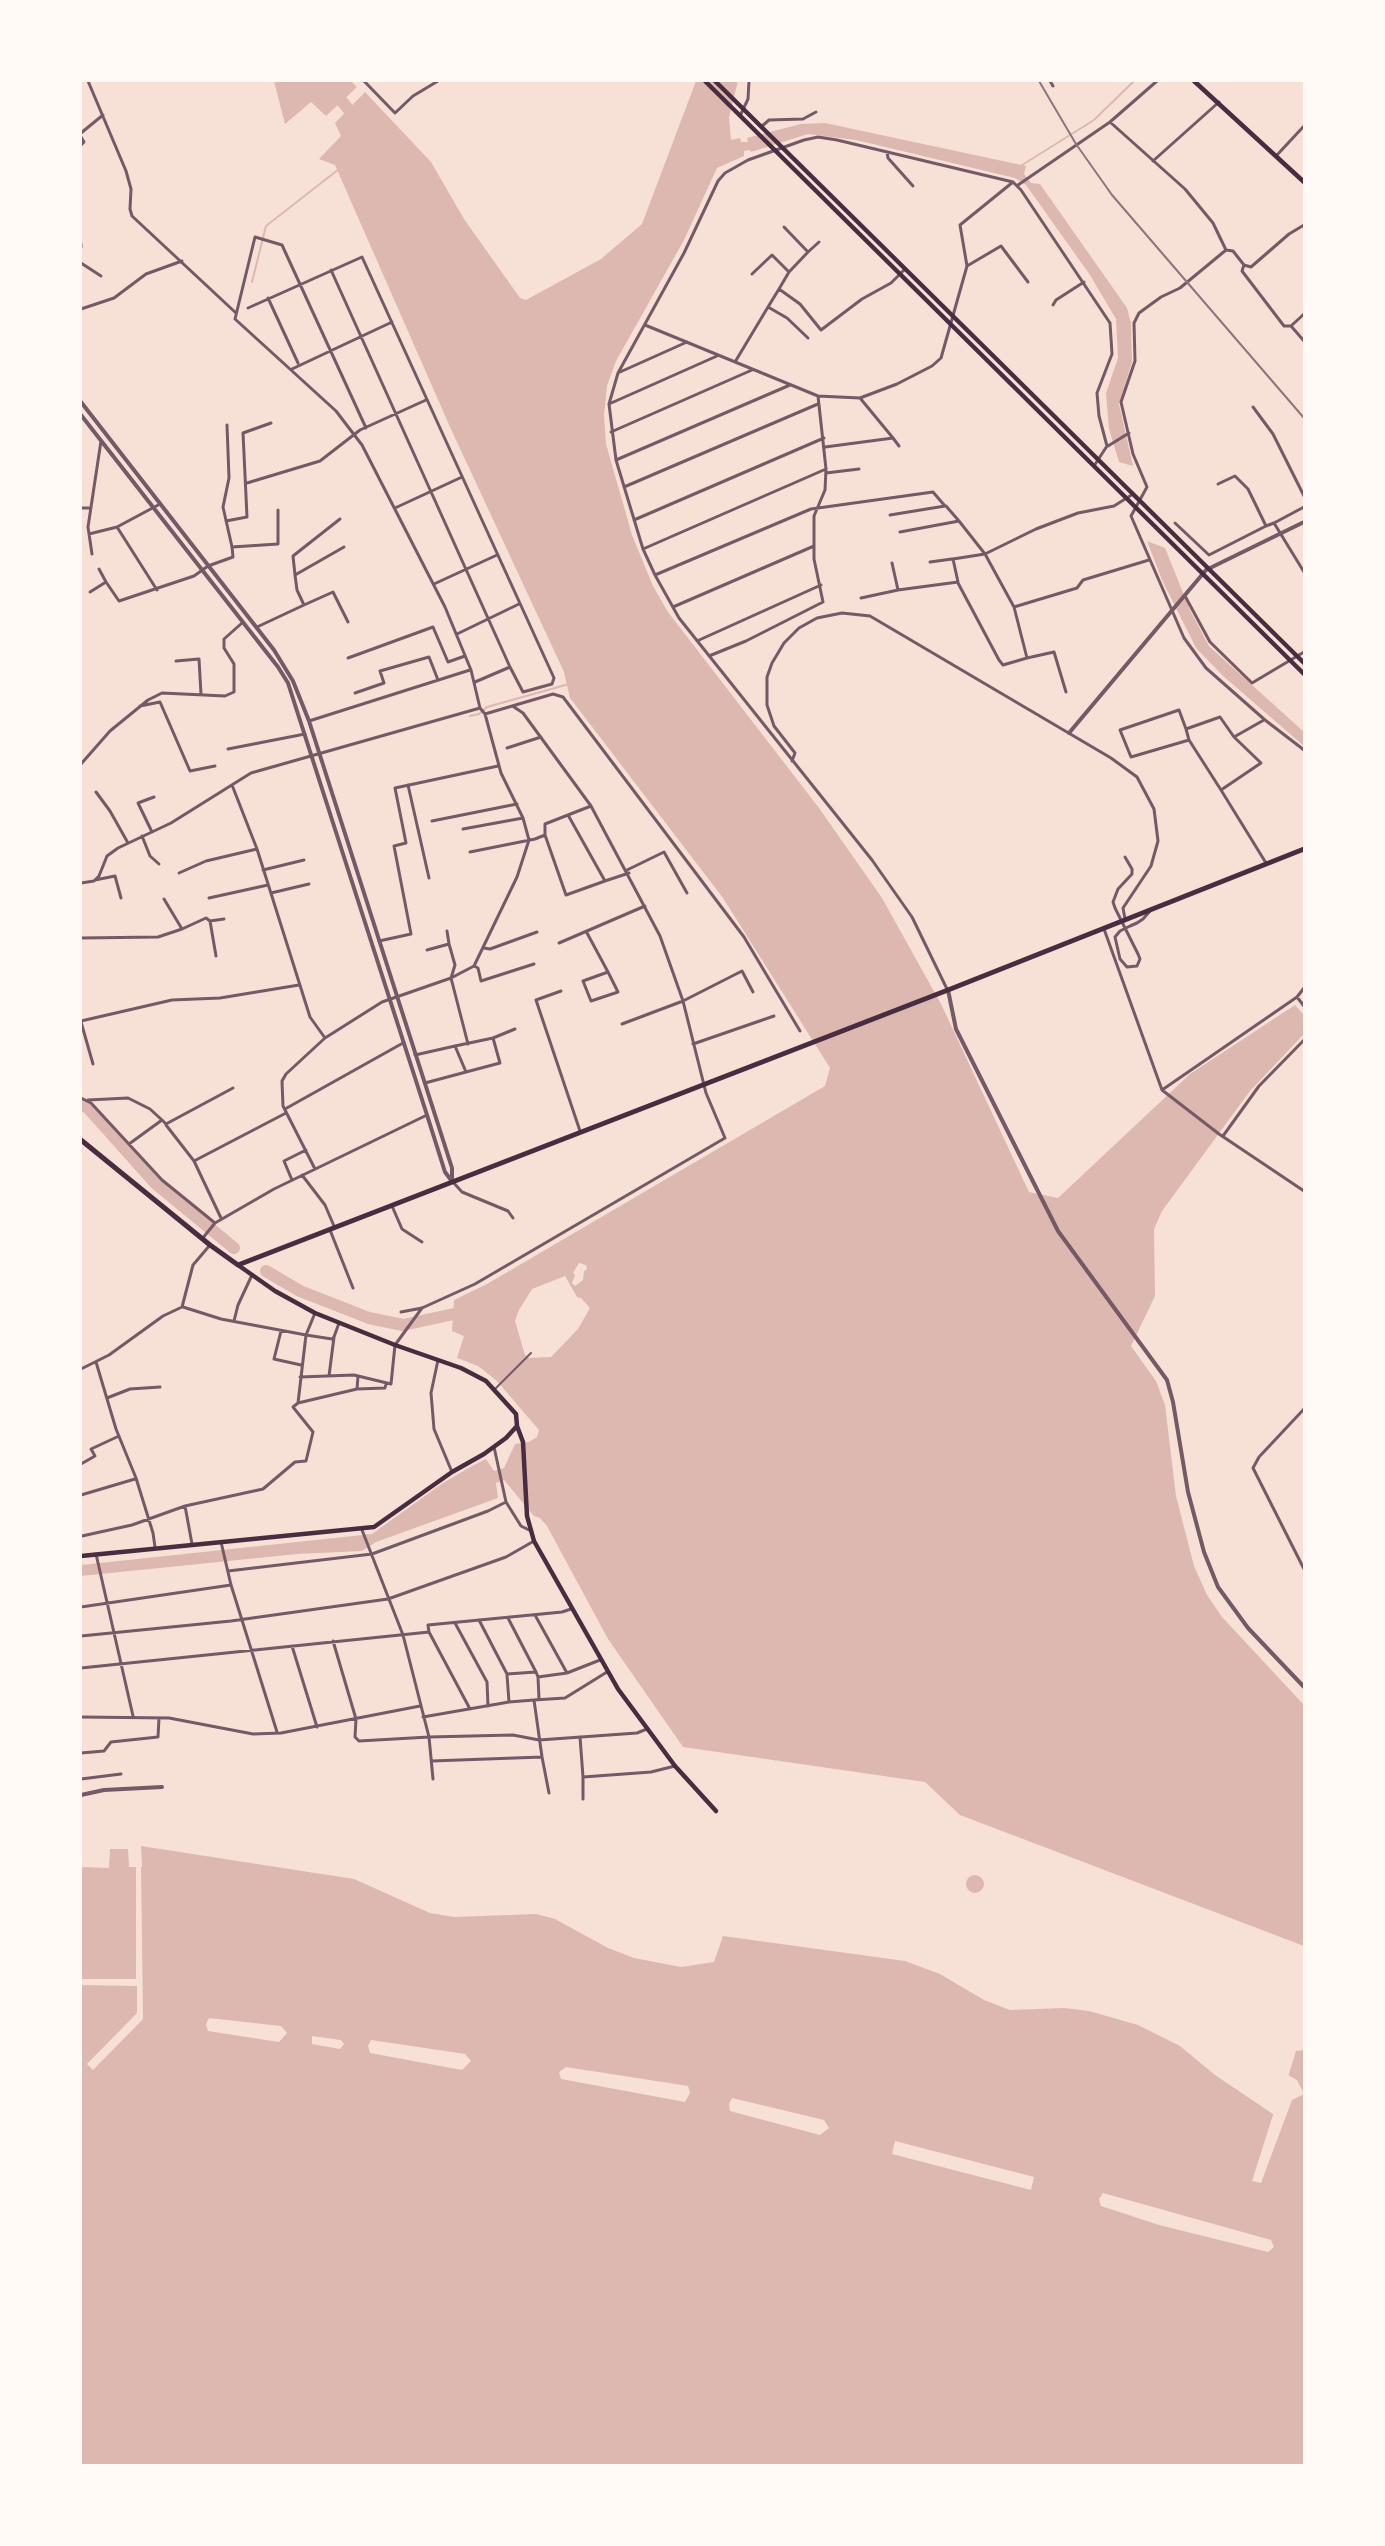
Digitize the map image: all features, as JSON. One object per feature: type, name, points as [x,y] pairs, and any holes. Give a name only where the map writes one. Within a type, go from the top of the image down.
[{"type":"highway","points":[[81,1140],[202,1239],[238,1265],[452,1180],[940,994],[1304,849]]},
{"type":"main road","points":[[705,81],[1304,674]]},
{"type":"main road","points":[[715,81],[1304,663]]},
{"type":"main road","points":[[1194,81],[1304,182]]},
{"type":"main road","points":[[238,1265],[315,1312],[395,1345],[461,1368],[496,1387],[516,1414],[517,1426],[523,1442],[527,1516],[534,1541],[607,1671],[675,1766],[716,1811]]},
{"type":"main road","points":[[81,1556],[97,1557],[155,1547],[363,1532],[374,1527],[452,1472],[494,1447],[517,1426]]},
{"type":"street","points":[[88,81],[126,171],[131,189],[132,216],[236,313]]},
{"type":"street","points":[[364,81],[395,113],[413,96],[438,81]]},
{"type":"street","points":[[740,116],[748,99],[749,81]]},
{"type":"street","points":[[1050,81],[1053,86]]},
{"type":"street","points":[[1018,184],[1110,122],[1157,81]]},
{"type":"street","points":[[1154,161],[1219,102]]},
{"type":"street","points":[[762,128],[769,120],[803,119],[816,112]]},
{"type":"street","points":[[81,145],[84,142],[81,135],[103,115]]},
{"type":"street","points":[[1110,122],[1185,189],[1213,223],[1226,250]]},
{"type":"street","points":[[1277,155],[1304,126]]},
{"type":"street","points":[[1107,446],[1099,416],[1097,393],[1110,363],[1111,326],[1018,184],[818,137],[773,150],[730,169],[718,181],[684,253],[618,373],[609,404],[616,460],[643,549],[655,575],[673,607],[697,641],[838,816],[912,917],[948,990],[956,1029],[1058,1231],[1161,1370],[1171,1392],[1188,1489],[1213,1576],[1235,1612],[1304,1687]]},
{"type":"street","points":[[887,152],[888,158],[913,186]]},
{"type":"street","points":[[645,325],[818,396],[860,398],[897,384],[932,366],[941,358],[968,266],[960,225],[1013,182]]},
{"type":"street","points":[[1244,265],[1257,264],[1289,234],[1304,225]]},
{"type":"street","points":[[784,227],[808,252]]},
{"type":"street","points":[[315,1169],[285,1111],[282,1081],[325,1038],[390,998],[451,978],[474,966],[517,877],[529,840],[523,818],[498,766],[485,714],[480,708],[475,682],[457,634],[434,584],[355,435],[336,411],[235,319],[255,237],[282,245],[366,428]]},
{"type":"street","points":[[735,362],[789,272],[819,242]]},
{"type":"street","points":[[968,266],[1001,246],[1028,282]]},
{"type":"street","points":[[1244,265],[1233,251],[1226,250],[1180,288],[1161,297],[1135,318],[1135,361],[1121,402],[1133,454],[1147,487],[1131,516],[1170,611],[1192,652],[1265,720],[1304,750]]},
{"type":"street","points":[[752,274],[772,255],[789,272]]},
{"type":"street","points":[[248,308],[299,284],[331,270],[362,257],[554,678],[552,684],[523,692],[331,270]]},
{"type":"street","points":[[81,309],[114,298],[146,274],[182,261]]},
{"type":"street","points":[[81,263],[101,276]]},
{"type":"street","points":[[1244,265],[1242,271],[1284,326],[1291,326],[1304,314]]},
{"type":"street","points":[[779,289],[800,304],[821,330],[905,269]]},
{"type":"street","points":[[1053,305],[1056,300],[1084,282]]},
{"type":"street","points":[[268,298],[298,363]]},
{"type":"street","points":[[768,307],[787,318],[808,338]]},
{"type":"street","points":[[292,369],[298,363],[392,322]]},
{"type":"street","points":[[1291,326],[1304,341]]},
{"type":"street","points":[[618,373],[687,342]]},
{"type":"street","points":[[609,404],[717,355]]},
{"type":"street","points":[[611,432],[752,369]]},
{"type":"street","points":[[616,460],[790,385]]},
{"type":"street","points":[[709,656],[816,608],[824,600],[814,559],[817,507],[825,489],[826,471],[818,396]]},
{"type":"street","points":[[860,398],[899,446]]},
{"type":"street","points":[[247,483],[320,462],[366,428],[426,400]]},
{"type":"street","points":[[81,402],[208,566],[293,681],[309,721],[452,1168],[452,1180]]},
{"type":"street","points":[[624,487],[818,404]]},
{"type":"street","points":[[1253,407],[1273,434],[1304,496]]},
{"type":"street","points":[[82,418],[288,683],[445,1172],[462,1192],[508,1211],[513,1218]]},
{"type":"street","points":[[226,521],[248,517],[243,433],[271,423]]},
{"type":"street","points":[[99,569],[119,601],[157,590],[233,557],[223,507],[229,478],[227,425]]},
{"type":"street","points":[[1094,466],[1107,446],[1128,433]]},
{"type":"street","points":[[634,520],[824,438]]},
{"type":"street","points":[[825,447],[893,438]]},
{"type":"street","points":[[92,554],[89,534],[90,508],[96,486],[101,441]]},
{"type":"street","points":[[643,549],[826,471],[859,469]]},
{"type":"street","points":[[1218,484],[1235,476],[1248,489],[1266,526]]},
{"type":"street","points":[[394,508],[462,477]]},
{"type":"street","points":[[655,575],[817,507],[933,492],[985,554],[1014,607],[1027,658]]},
{"type":"street","points":[[930,561],[985,554],[1036,529],[1078,513],[1114,506],[1133,494]]},
{"type":"street","points":[[89,534],[117,527],[160,504]]},
{"type":"street","points":[[890,515],[945,506]]},
{"type":"street","points":[[1175,523],[1209,555],[1304,507]]},
{"type":"street","points":[[81,508],[90,508]]},
{"type":"street","points":[[232,547],[278,544],[278,510]]},
{"type":"street","points":[[304,605],[297,590],[293,556],[340,519]]},
{"type":"street","points":[[900,532],[958,521]]},
{"type":"street","points":[[1069,734],[1203,573],[1304,522]]},
{"type":"street","points":[[1274,523],[1304,572]]},
{"type":"street","points":[[117,527],[157,590]]},
{"type":"street","points":[[673,607],[814,546]]},
{"type":"street","points":[[295,575],[344,547]]},
{"type":"street","points":[[434,584],[497,555]]},
{"type":"street","points":[[952,560],[958,582],[1003,665],[1054,652],[1066,692]]},
{"type":"street","points":[[1014,607],[1077,588],[1083,580],[1149,560]]},
{"type":"street","points":[[892,563],[898,590]]},
{"type":"street","points":[[90,592],[106,582]]},
{"type":"street","points":[[861,598],[898,590],[958,582]]},
{"type":"street","points":[[697,641],[821,585]]},
{"type":"street","points":[[255,628],[333,592],[348,622]]},
{"type":"street","points":[[1186,592],[1210,642],[1252,683],[1304,652]]},
{"type":"street","points":[[457,634],[519,604]]},
{"type":"street","points":[[792,761],[795,753],[774,726],[767,705],[767,677],[784,643],[799,628],[817,618],[842,613],[870,616],[1137,777],[1154,809],[1158,842],[1154,857],[1123,908],[1125,919]]},
{"type":"street","points":[[81,764],[110,731],[139,706],[162,693],[225,696],[236,689],[234,664],[224,648],[224,639],[242,623]]},
{"type":"street","points":[[348,658],[433,627],[448,662],[465,656]]},
{"type":"street","points":[[355,693],[384,683],[380,671],[429,657],[438,680]]},
{"type":"street","points":[[176,661],[199,659],[201,694]]},
{"type":"street","points":[[475,682],[510,667]]},
{"type":"street","points":[[309,721],[471,670]]},
{"type":"street","points":[[485,714],[552,694],[563,697],[744,937],[800,1031]]},
{"type":"street","points":[[139,706],[160,702],[190,771],[215,766]]},
{"type":"street","points":[[401,1312],[421,1310],[475,1284],[725,1138],[704,1083],[683,1001],[660,936],[591,806],[523,713],[514,707]]},
{"type":"street","points":[[94,881],[99,876],[107,856],[251,773],[480,708]]},
{"type":"street","points":[[1189,740],[1131,757],[1120,730],[1179,710],[1189,740],[1267,864]]},
{"type":"street","points":[[1186,729],[1220,717],[1234,737],[1261,764],[1221,790]]},
{"type":"street","points":[[1234,737],[1265,720]]},
{"type":"street","points":[[228,749],[305,734]]},
{"type":"street","points":[[507,748],[541,737]]},
{"type":"street","points":[[379,941],[411,934],[394,846],[406,843],[395,788],[498,766]]},
{"type":"street","points":[[232,784],[257,849],[310,1017],[325,1038]]},
{"type":"street","points":[[408,785],[429,878]]},
{"type":"street","points":[[96,792],[128,843]]},
{"type":"street","points":[[152,832],[138,803],[154,797]]},
{"type":"street","points":[[432,821],[517,804]]},
{"type":"street","points":[[591,806],[545,824],[545,835],[566,895],[628,872],[664,852],[687,893]]},
{"type":"street","points":[[568,815],[605,881]]},
{"type":"street","points":[[463,829],[523,818]]},
{"type":"street","points":[[470,852],[545,835]]},
{"type":"street","points":[[142,836],[150,856],[159,864]]},
{"type":"street","points":[[179,873],[207,861],[257,849]]},
{"type":"street","points":[[1125,857],[1132,868],[1132,874],[1118,889],[1113,902],[1140,959],[1137,966],[1130,968],[1120,959],[1115,943],[1117,935],[1143,919],[1151,910]]},
{"type":"street","points":[[263,870],[304,860]]},
{"type":"street","points":[[81,883],[115,876],[121,898]]},
{"type":"street","points":[[271,893],[309,884]]},
{"type":"street","points":[[209,898],[268,885]]},
{"type":"street","points":[[164,899],[182,929]]},
{"type":"street","points":[[559,943],[587,933],[645,906]]},
{"type":"street","points":[[81,938],[158,937],[206,918],[210,921],[224,919]]},
{"type":"street","points":[[210,921],[216,956]]},
{"type":"street","points":[[1104,929],[1164,1091],[1221,1135],[1304,1191]]},
{"type":"street","points":[[447,931],[454,965],[451,978],[468,1044]]},
{"type":"street","points":[[484,948],[490,949],[537,932]]},
{"type":"street","points":[[587,933],[608,972],[618,992],[591,1001],[583,981],[608,972]]},
{"type":"street","points":[[427,950],[449,944]]},
{"type":"street","points":[[474,966],[478,968],[481,981],[534,964]]},
{"type":"street","points":[[622,1024],[683,1001],[742,971],[753,992]]},
{"type":"street","points":[[93,1064],[81,1022],[172,1000],[220,998],[299,985]]},
{"type":"street","points":[[1164,1091],[1298,998],[1304,988]]},
{"type":"street","points":[[561,992],[536,1000],[580,1131]]},
{"type":"street","points":[[1298,998],[1304,1006]]},
{"type":"street","points":[[693,1044],[774,1016]]},
{"type":"street","points":[[415,1055],[493,1038],[515,1029]]},
{"type":"street","points":[[424,1083],[500,1064],[493,1038]]},
{"type":"street","points":[[1221,1135],[1259,1086],[1304,1040]]},
{"type":"street","points":[[194,1161],[403,1042]]},
{"type":"street","points":[[455,1046],[466,1072]]},
{"type":"street","points":[[166,1124],[233,1088]]},
{"type":"street","points":[[81,1098],[88,1100],[128,1098],[150,1109],[166,1124],[194,1161],[221,1218]]},
{"type":"street","points":[[88,1100],[162,1180],[214,1224]]},
{"type":"street","points":[[202,1239],[221,1218],[302,1175],[427,1115]]},
{"type":"street","points":[[129,1144],[162,1120]]},
{"type":"street","points":[[292,1180],[284,1161],[306,1150]]},
{"type":"street","points":[[302,1175],[325,1205],[354,1288]]},
{"type":"street","points":[[391,1204],[402,1229],[422,1242]]},
{"type":"street","points":[[182,1307],[193,1265],[210,1245]]},
{"type":"street","points":[[234,1321],[237,1305],[253,1275]]},
{"type":"street","points":[[81,1368],[96,1362],[163,1316],[182,1307],[281,1331],[332,1339],[334,1337]]},
{"type":"street","points":[[300,1377],[358,1376],[391,1384],[395,1345],[421,1310]]},
{"type":"street","points":[[298,1403],[306,1335],[315,1312]]},
{"type":"street","points":[[329,1377],[334,1337],[339,1323]]},
{"type":"street","points":[[281,1331],[274,1359],[301,1365]]},
{"type":"street","points":[[496,1387],[531,1353]]},
{"type":"street","points":[[438,1360],[432,1393],[434,1429],[452,1472]]},
{"type":"street","points":[[96,1362],[119,1436],[136,1478],[155,1547]]},
{"type":"street","points":[[357,1389],[358,1376]]},
{"type":"street","points":[[81,1534],[149,1520],[185,1506],[263,1489],[295,1462],[306,1461],[313,1432],[293,1407],[298,1403],[357,1389],[385,1388],[386,1384]]},
{"type":"street","points":[[106,1398],[130,1389],[159,1387]]},
{"type":"street","points":[[1304,1409],[1259,1457],[1253,1468],[1304,1569]]},
{"type":"street","points":[[81,1464],[95,1456],[91,1449],[119,1436]]},
{"type":"street","points":[[494,1447],[501,1485],[507,1502],[521,1526],[530,1530]]},
{"type":"street","points":[[81,1496],[135,1481],[136,1478]]},
{"type":"street","points":[[228,1571],[371,1552],[507,1502]]},
{"type":"street","points":[[185,1506],[192,1544]]},
{"type":"street","points":[[363,1532],[403,1635],[429,1737],[433,1779]]},
{"type":"street","points":[[81,1636],[388,1599],[506,1557],[534,1541]]},
{"type":"street","points":[[221,1542],[231,1585],[277,1732]]},
{"type":"street","points":[[97,1557],[133,1716]]},
{"type":"street","points":[[81,1607],[108,1605],[231,1585]]},
{"type":"street","points":[[470,1709],[429,1632],[428,1625],[562,1612],[571,1609]]},
{"type":"street","points":[[535,1615],[567,1673]]},
{"type":"street","points":[[508,1618],[537,1675],[539,1700]]},
{"type":"street","points":[[478,1620],[507,1674],[509,1702]]},
{"type":"street","points":[[455,1623],[487,1682],[488,1706]]},
{"type":"street","points":[[81,1668],[429,1632]]},
{"type":"street","points":[[333,1641],[356,1719],[356,1737],[359,1741],[513,1735],[539,1740],[637,1733],[647,1729]]},
{"type":"street","points":[[292,1646],[317,1726]]},
{"type":"street","points":[[507,1674],[567,1673],[600,1660]]},
{"type":"street","points":[[423,1717],[509,1702],[565,1698],[607,1671]]},
{"type":"street","points":[[534,1700],[549,1793]]},
{"type":"street","points":[[81,1717],[159,1717],[254,1734],[317,1726],[420,1706]]},
{"type":"street","points":[[81,1753],[104,1751],[111,1742],[158,1737],[159,1717]]},
{"type":"street","points":[[580,1737],[583,1799]]},
{"type":"street","points":[[432,1761],[542,1757]]},
{"type":"street","points":[[582,1777],[651,1772],[675,1766]]},
{"type":"street","points":[[81,1779],[122,1774]]},
{"type":"street","points":[[81,1795],[104,1790],[162,1787]]},
{"type":"shaded area","points":[[274,81],[351,81],[357,87],[326,116],[311,102],[285,124]]},
{"type":"shaded area","points":[[696,81],[738,81],[729,117],[731,140],[740,138],[741,142],[748,142],[747,138],[801,124],[825,123],[1026,166],[1024,174],[1031,183],[1040,184],[1127,308],[1131,323],[1132,362],[1119,404],[1133,466],[1119,462],[1109,429],[1106,393],[1118,358],[1116,319],[1090,275],[1026,185],[1015,178],[856,140],[808,134],[751,152],[750,150],[744,151],[744,156],[717,168],[684,240],[616,361],[607,386],[604,415],[606,444],[632,535],[653,586],[668,612],[819,808],[882,898],[941,1004],[1029,1192],[1058,1198],[1190,1074],[1295,1005],[1304,1015],[1304,1034],[1250,1091],[1162,1211],[1154,1229],[1155,1296],[1131,1346],[1156,1381],[1165,1405],[1176,1496],[1194,1566],[1207,1595],[1222,1617],[1304,1705],[1304,1946],[960,1815],[925,1782],[683,1747],[608,1639],[547,1526],[540,1518],[534,1516],[504,1480],[496,1483],[498,1498],[376,1542],[362,1551],[297,1554],[81,1576],[81,1565],[372,1534],[443,1483],[486,1459],[494,1471],[504,1468],[515,1444],[529,1442],[537,1437],[539,1430],[497,1381],[478,1366],[457,1358],[464,1336],[452,1331],[454,1300],[487,1284],[825,1086],[830,1068],[723,898],[570,698],[564,672],[450,427],[335,165],[319,159],[341,136],[335,123],[365,92],[431,162],[464,219],[520,298],[526,300],[601,259],[642,224]],"holes":[[[579,1263],[586,1265],[587,1269],[584,1271],[583,1280],[575,1286],[572,1283],[575,1275],[573,1273]],[[565,1276],[577,1297],[581,1298],[590,1308],[578,1329],[551,1357],[529,1358],[525,1355],[515,1321],[519,1310],[532,1289]]]},
{"type":"shaded area","points":[[1147,541],[1165,548],[1190,610],[1209,646],[1304,732],[1304,746],[1222,675],[1196,648],[1162,580]]},
{"type":"shaded area","points":[[141,1846],[354,1879],[430,1913],[454,1917],[536,1914],[555,1919],[608,1948],[634,1958],[681,1967],[714,1962],[723,1936],[905,1961],[940,1974],[984,2000],[1010,2010],[1064,2008],[1089,2011],[1138,2025],[1180,2046],[1215,2075],[1276,2116],[1296,2051],[1304,2050],[1304,2465],[81,2465],[81,1867],[109,1868],[110,1849],[128,1849],[129,1867],[142,1867]]},
{"type":"shaded area","points":[[971,1875],[979,1875],[984,1880],[982,1891],[971,1893],[966,1888],[966,1880]]},
{"type":"pier","points":[[141,1864],[143,2019],[93,2070],[87,2064],[137,2013],[137,1986],[81,1985],[81,1979],[136,1979],[136,1866]]},
{"type":"pier","points":[[209,2018],[281,2026],[287,2033],[279,2042],[208,2031],[206,2024]]},
{"type":"pier","points":[[312,2036],[341,2040],[344,2044],[340,2049],[312,2044]]},
{"type":"pier","points":[[371,2040],[465,2054],[471,2061],[462,2070],[370,2053],[368,2046]]},
{"type":"pier","points":[[566,2067],[688,2086],[690,2093],[685,2102],[561,2079],[559,2072]]},
{"type":"pier","points":[[1286,2074],[1297,2080],[1304,2094],[1292,2100],[1261,2183],[1252,2181]]},
{"type":"pier","points":[[732,2098],[824,2120],[829,2128],[820,2135],[730,2111],[729,2104]]},
{"type":"pier","points":[[895,2141],[1034,2177],[1031,2190],[892,2154]]},
{"type":"pier","points":[[1103,2193],[1271,2240],[1274,2247],[1268,2252],[1159,2225],[1101,2206],[1099,2199]]},
{"type":"waterway","points":[[325,81],[359,122]]},
{"type":"waterway","points":[[1019,167],[1094,120],[1134,81]]},
{"type":"waterway","points":[[252,282],[266,226],[339,169]]},
{"type":"waterway","points":[[470,716],[479,714],[487,707],[569,684]]},
{"type":"waterway","points":[[81,1104],[88,1108],[155,1183],[234,1248]]},
{"type":"waterway","points":[[266,1271],[300,1291],[369,1318],[403,1325],[463,1312]]},
{"type":"railway","points":[[1039,81],[1076,144],[1112,195],[1304,418]]}]
